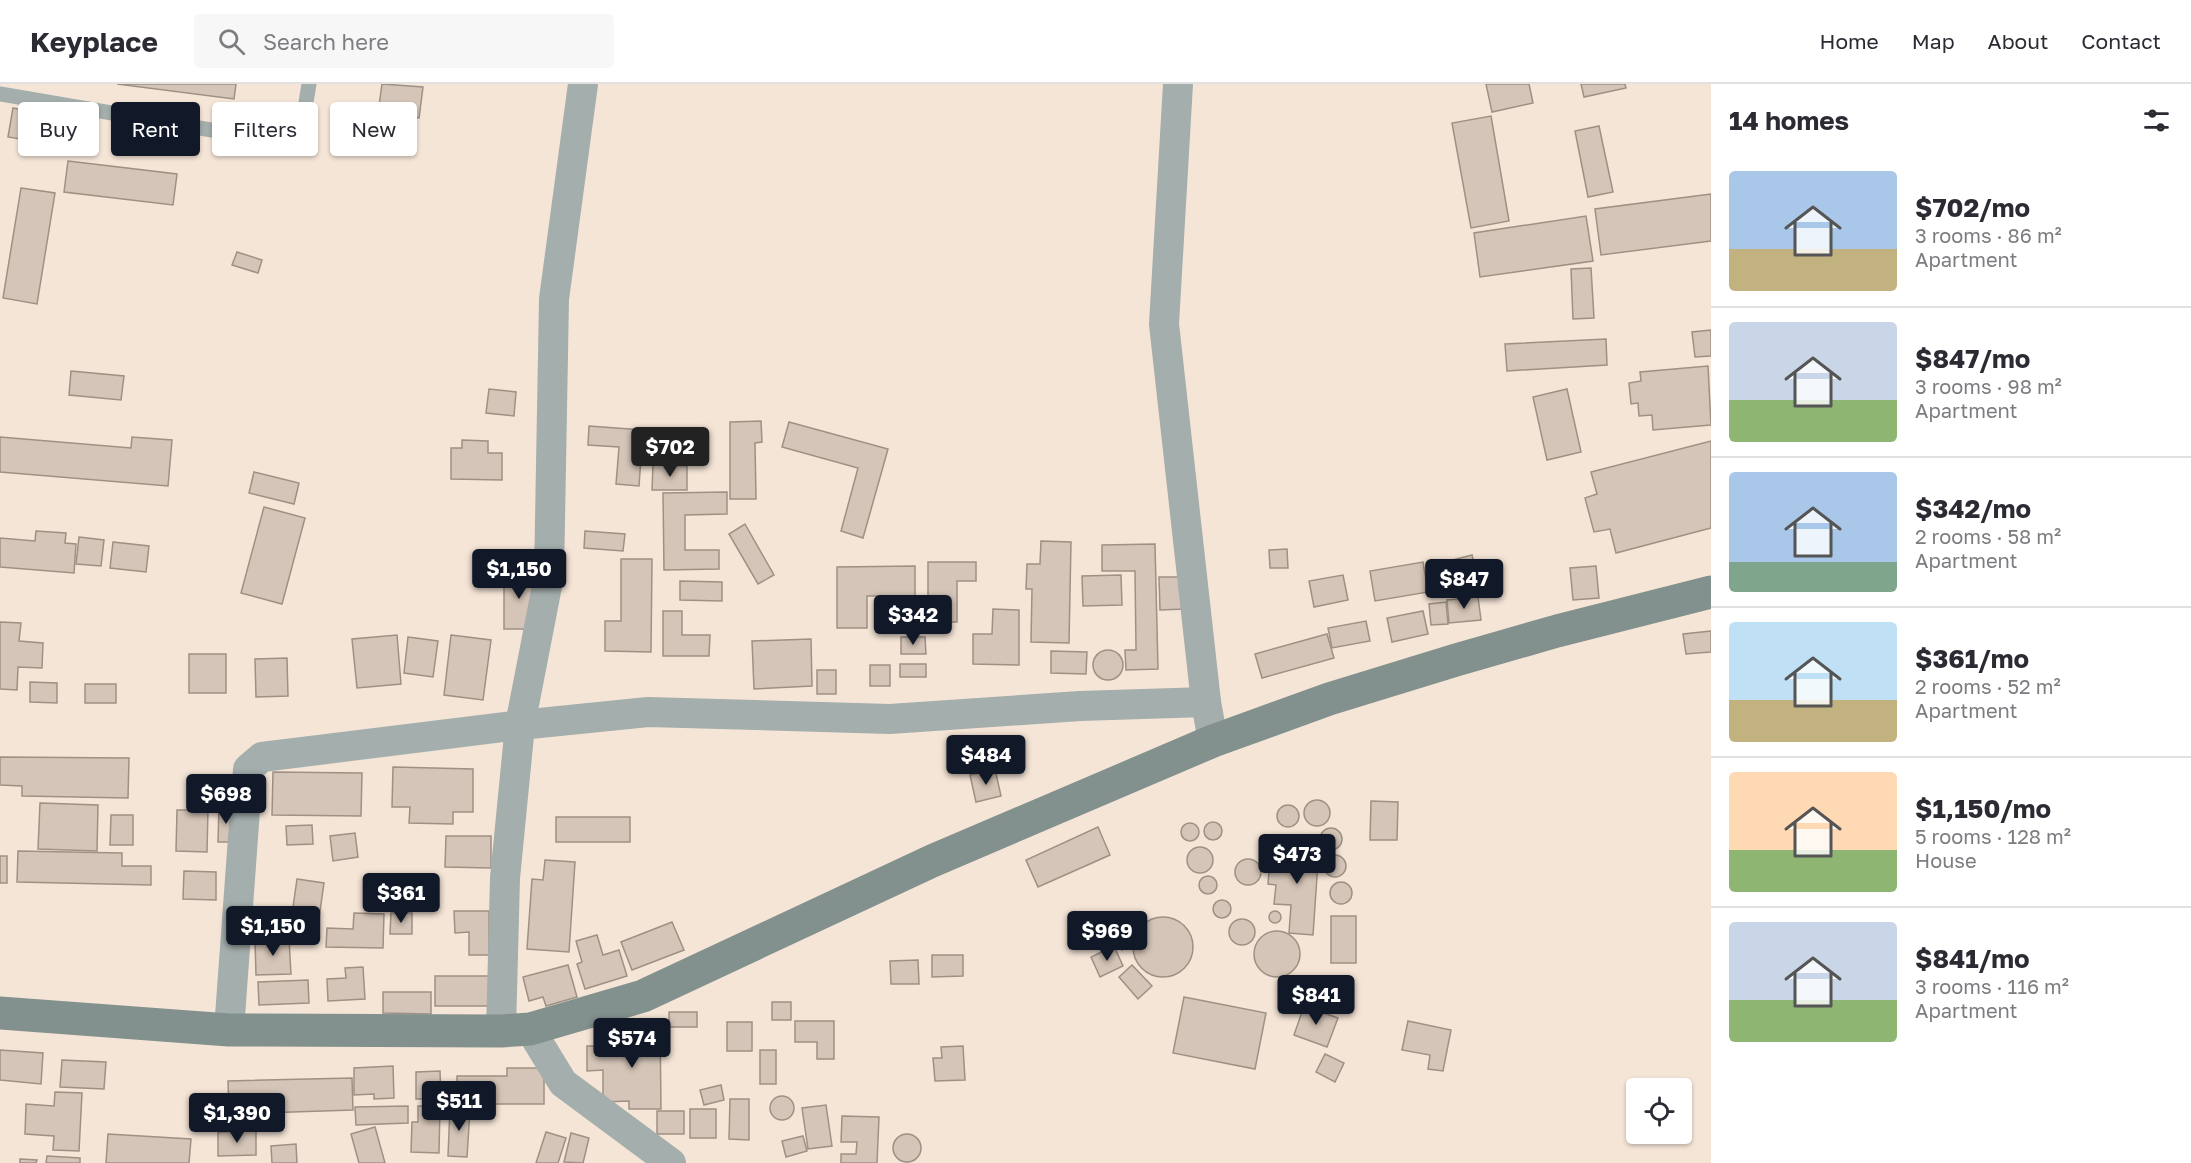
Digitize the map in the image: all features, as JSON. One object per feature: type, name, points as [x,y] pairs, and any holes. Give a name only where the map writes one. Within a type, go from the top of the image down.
[{"type":"main road","points":[[0,1012],[229,1030],[516,1030],[643,996],[932,861],[1213,741],[1329,699],[1456,660],[1557,631],[1711,592]]},
{"type":"street","points":[[583,84],[554,299],[549,576],[520,725],[505,878],[516,1030],[563,1083],[671,1163]]},
{"type":"street","points":[[1178,84],[1164,324],[1206,702],[1213,741]]},
{"type":"street","points":[[229,1030],[248,769],[262,757],[520,725],[648,712],[890,719],[1080,706],[1206,702]]},
{"type":"lane","points":[[0,94],[299,145],[309,84]]},
{"type":"building","points":[[117,84],[236,84],[234,99]]},
{"type":"building","points":[[382,84],[423,87],[419,118],[417,118],[417,102],[380,102]]},
{"type":"building","points":[[1486,84],[1529,84],[1533,103],[1492,112]]},
{"type":"building","points":[[1581,84],[1625,84],[1626,88],[1584,97]]},
{"type":"building","points":[[13,108],[18,109],[18,139],[8,137]]},
{"type":"building","points":[[1491,116],[1509,221],[1471,228],[1452,123]]},
{"type":"building","points":[[1599,126],[1613,192],[1588,197],[1575,131]]},
{"type":"building","points":[[68,161],[177,174],[173,205],[64,192]]},
{"type":"building","points":[[21,188],[55,193],[37,304],[3,298]]},
{"type":"building","points":[[1711,194],[1711,241],[1601,255],[1595,209]]},
{"type":"building","points":[[1586,216],[1593,261],[1480,277],[1474,233]]},
{"type":"building","points":[[237,252],[262,260],[258,273],[232,265]]},
{"type":"building","points":[[1591,268],[1594,318],[1573,319],[1571,269]]},
{"type":"building","points":[[1711,330],[1711,356],[1695,357],[1692,332]]},
{"type":"building","points":[[1606,339],[1607,365],[1507,371],[1505,344]]},
{"type":"building","points":[[1708,366],[1711,425],[1653,430],[1652,415],[1639,416],[1638,403],[1631,404],[1629,383],[1641,381],[1640,372]]},
{"type":"building","points":[[71,371],[124,376],[121,400],[69,395]]},
{"type":"building","points":[[489,389],[516,392],[514,416],[486,413]]},
{"type":"building","points":[[1567,389],[1581,452],[1547,460],[1533,397]]},
{"type":"building","points":[[761,421],[762,442],[755,443],[756,499],[730,499],[730,422]]},
{"type":"building","points":[[789,422],[888,449],[863,538],[841,531],[858,468],[782,447]]},
{"type":"building","points":[[589,426],[643,430],[639,486],[616,484],[619,447],[588,445]]},
{"type":"building","points":[[0,437],[131,448],[132,437],[172,440],[168,486],[0,472]]},
{"type":"building","points":[[462,440],[488,441],[488,453],[502,453],[502,480],[451,479],[451,448],[462,448]]},
{"type":"building","points":[[1711,441],[1711,528],[1616,553],[1610,529],[1594,532],[1585,498],[1597,494],[1591,472]]},
{"type":"building","points":[[653,465],[687,466],[687,490],[652,490]]},
{"type":"building","points":[[254,472],[299,483],[294,504],[249,493]]},
{"type":"building","points":[[727,492],[727,514],[685,515],[685,550],[719,550],[719,569],[664,570],[663,493]]},
{"type":"building","points":[[264,507],[305,518],[282,604],[241,593]]},
{"type":"building","points":[[745,524],[774,575],[758,584],[729,534]]},
{"type":"building","points":[[36,531],[66,533],[65,543],[76,544],[74,573],[0,567],[0,538],[35,541]]},
{"type":"building","points":[[585,531],[625,534],[623,551],[584,548]]},
{"type":"building","points":[[79,537],[104,540],[101,566],[76,564]]},
{"type":"building","points":[[1041,541],[1071,542],[1069,643],[1031,642],[1032,589],[1026,589],[1027,564],[1040,564]]},
{"type":"building","points":[[113,542],[149,546],[146,572],[110,568]]},
{"type":"building","points":[[1155,544],[1158,669],[1126,670],[1125,650],[1136,650],[1135,571],[1102,571],[1102,545]]},
{"type":"building","points":[[1287,549],[1288,568],[1270,568],[1269,550]]},
{"type":"building","points":[[1472,555],[1477,577],[1433,589],[1426,567]]},
{"type":"building","points":[[621,559],[652,559],[651,652],[605,651],[605,621],[621,621]]},
{"type":"building","points":[[928,562],[976,562],[976,581],[957,581],[957,622],[928,622]]},
{"type":"building","points":[[1423,562],[1428,592],[1375,601],[1370,571]]},
{"type":"building","points":[[915,566],[915,627],[887,627],[886,596],[867,596],[867,628],[837,628],[837,567]]},
{"type":"building","points":[[1596,566],[1599,598],[1573,600],[1570,568]]},
{"type":"building","points":[[504,571],[534,571],[534,629],[504,629]]},
{"type":"building","points":[[1121,575],[1122,605],[1083,606],[1082,576]]},
{"type":"building","points":[[1343,575],[1348,600],[1314,607],[1309,581]]},
{"type":"building","points":[[1159,577],[1184,577],[1185,609],[1160,610]]},
{"type":"building","points":[[680,581],[722,582],[722,601],[680,600]]},
{"type":"building","points":[[1478,597],[1481,620],[1449,623],[1447,600]]},
{"type":"building","points":[[1446,602],[1448,624],[1431,625],[1429,604]]},
{"type":"building","points":[[993,609],[1019,610],[1019,665],[973,664],[973,634],[992,634]]},
{"type":"building","points":[[663,611],[682,611],[682,635],[710,635],[709,656],[663,656]]},
{"type":"building","points":[[1423,611],[1428,634],[1392,642],[1387,618]]},
{"type":"building","points":[[1366,621],[1370,641],[1332,648],[1328,628]]},
{"type":"building","points":[[0,622],[21,623],[19,641],[43,643],[42,668],[18,667],[17,690],[0,689]]},
{"type":"building","points":[[1711,631],[1711,652],[1686,654],[1683,634]]},
{"type":"building","points":[[1327,634],[1334,658],[1262,678],[1255,654]]},
{"type":"building","points":[[397,635],[401,684],[357,688],[352,639]]},
{"type":"building","points":[[451,635],[491,640],[483,700],[444,695]]},
{"type":"building","points":[[408,637],[438,641],[433,677],[404,673]]},
{"type":"building","points":[[901,637],[925,637],[926,654],[901,654]]},
{"type":"building","points":[[811,639],[812,686],[754,689],[752,641]]},
{"type":"building","points":[[1108,650],[1119,654],[1123,665],[1119,676],[1108,680],[1097,676],[1093,665],[1097,654]]},
{"type":"building","points":[[1051,651],[1087,652],[1086,674],[1051,673]]},
{"type":"building","points":[[189,654],[226,654],[226,693],[189,693]]},
{"type":"building","points":[[287,658],[288,696],[256,697],[255,659]]},
{"type":"building","points":[[900,664],[926,664],[926,677],[900,677]]},
{"type":"building","points":[[870,665],[890,665],[890,686],[870,686]]},
{"type":"building","points":[[817,670],[836,670],[836,694],[817,694]]},
{"type":"building","points":[[30,682],[57,683],[57,703],[30,702]]},
{"type":"building","points":[[85,684],[116,684],[116,703],[85,703]]},
{"type":"building","points":[[0,757],[129,758],[128,798],[22,796],[22,786],[0,785]]},
{"type":"building","points":[[393,767],[473,769],[473,812],[453,812],[453,824],[409,823],[410,807],[392,807]]},
{"type":"building","points":[[995,769],[1001,796],[976,802],[970,775]]},
{"type":"building","points":[[273,772],[362,773],[361,816],[272,815]]},
{"type":"building","points":[[1317,800],[1326,804],[1330,813],[1326,822],[1317,826],[1308,822],[1304,813],[1308,804]]},
{"type":"building","points":[[1371,801],[1398,802],[1397,840],[1370,840]]},
{"type":"building","points":[[40,803],[98,805],[97,851],[38,849]]},
{"type":"building","points":[[1288,805],[1296,808],[1299,816],[1296,824],[1288,827],[1280,824],[1277,816],[1280,808]]},
{"type":"building","points":[[219,807],[234,808],[233,842],[218,842]]},
{"type":"building","points":[[177,810],[208,810],[207,852],[176,851]]},
{"type":"building","points":[[111,815],[133,815],[133,845],[110,845]]},
{"type":"building","points":[[556,817],[630,817],[630,842],[556,842]]},
{"type":"building","points":[[1209,822],[1217,822],[1222,827],[1220,838],[1209,840],[1204,835],[1204,827]]},
{"type":"building","points":[[1186,823],[1194,823],[1199,828],[1197,839],[1186,841],[1181,836],[1181,828]]},
{"type":"building","points":[[312,825],[313,844],[287,845],[286,826]]},
{"type":"building","points":[[1098,827],[1110,855],[1038,887],[1026,860]]},
{"type":"building","points":[[1331,828],[1341,835],[1342,839],[1335,849],[1331,850],[1321,843],[1320,839],[1327,829]]},
{"type":"building","points":[[355,833],[358,857],[333,861],[330,836]]},
{"type":"building","points":[[446,836],[491,836],[491,868],[445,867]]},
{"type":"building","points":[[1279,844],[1319,847],[1313,935],[1289,933],[1291,905],[1274,904],[1276,885],[1268,884],[1269,872],[1276,872]]},
{"type":"building","points":[[1200,847],[1209,851],[1213,860],[1209,869],[1200,873],[1191,869],[1187,860],[1191,851]]},
{"type":"building","points":[[18,851],[122,853],[122,866],[151,866],[151,885],[17,882]]},
{"type":"building","points":[[1335,855],[1343,858],[1346,866],[1343,874],[1335,877],[1327,874],[1324,866],[1327,858]]},
{"type":"building","points":[[0,856],[7,856],[7,883],[0,883]]},
{"type":"building","points":[[1248,859],[1257,863],[1261,872],[1257,881],[1248,885],[1239,881],[1235,872],[1239,863]]},
{"type":"building","points":[[545,860],[575,862],[569,952],[527,949],[532,879],[543,880]]},
{"type":"building","points":[[184,871],[216,872],[216,900],[183,899]]},
{"type":"building","points":[[1204,876],[1212,876],[1217,881],[1215,892],[1204,894],[1199,889],[1199,881]]},
{"type":"building","points":[[297,879],[324,883],[317,932],[290,928]]},
{"type":"building","points":[[1341,882],[1349,885],[1352,893],[1349,901],[1341,904],[1333,901],[1330,893],[1333,885]]},
{"type":"building","points":[[1218,900],[1226,900],[1231,905],[1229,916],[1218,918],[1213,913],[1213,905]]},
{"type":"building","points":[[454,911],[489,911],[489,955],[469,955],[469,932],[455,933]]},
{"type":"building","points":[[1277,911],[1281,917],[1277,923],[1273,923],[1269,915]]},
{"type":"building","points":[[354,913],[384,914],[383,948],[326,947],[327,928],[353,929]]},
{"type":"building","points":[[391,913],[412,913],[412,934],[390,934]]},
{"type":"building","points":[[1120,913],[1138,925],[1122,950],[1100,936],[1110,920],[1114,923]]},
{"type":"building","points":[[1331,916],[1356,916],[1356,963],[1331,963]]},
{"type":"building","points":[[1163,917],[1180,922],[1188,930],[1193,947],[1188,964],[1180,972],[1163,977],[1146,972],[1138,964],[1133,947],[1138,930],[1146,922]]},
{"type":"building","points":[[1242,919],[1251,923],[1255,932],[1251,941],[1242,945],[1233,941],[1229,932],[1233,923]]},
{"type":"building","points":[[672,922],[684,950],[632,970],[621,942]]},
{"type":"building","points":[[1277,931],[1293,938],[1300,954],[1293,970],[1277,977],[1261,970],[1254,954],[1261,938]]},
{"type":"building","points":[[597,935],[603,955],[619,950],[627,976],[585,989],[577,964],[582,962],[576,941]]},
{"type":"building","points":[[289,939],[291,974],[256,975],[255,941]]},
{"type":"building","points":[[1114,946],[1123,966],[1100,977],[1091,957]]},
{"type":"building","points":[[932,955],[963,955],[963,976],[932,977]]},
{"type":"building","points":[[918,960],[919,984],[891,984],[890,961]]},
{"type":"building","points":[[568,965],[577,997],[546,1006],[543,997],[529,1001],[523,977]]},
{"type":"building","points":[[1132,965],[1152,986],[1138,999],[1119,977]]},
{"type":"building","points":[[363,967],[365,999],[328,1001],[327,979],[346,978],[345,968]]},
{"type":"building","points":[[435,976],[489,976],[490,1006],[435,1006]]},
{"type":"building","points":[[308,980],[309,1003],[259,1005],[258,982]]},
{"type":"building","points":[[383,992],[431,992],[431,1014],[383,1013]]},
{"type":"building","points":[[1184,997],[1266,1013],[1255,1069],[1173,1053]]},
{"type":"building","points":[[772,1002],[791,1002],[791,1020],[772,1020]]},
{"type":"building","points":[[1304,1006],[1338,1018],[1327,1047],[1294,1035]]},
{"type":"building","points":[[669,1012],[697,1012],[697,1027],[669,1027]]},
{"type":"building","points":[[660,1020],[661,1109],[629,1109],[629,1101],[603,1102],[603,1070],[587,1071],[587,1046],[622,1046],[622,1056],[637,1056],[637,1021]]},
{"type":"building","points":[[795,1021],[834,1021],[834,1059],[817,1059],[817,1042],[795,1042]]},
{"type":"building","points":[[1408,1021],[1451,1030],[1443,1071],[1428,1069],[1430,1055],[1402,1050]]},
{"type":"building","points":[[727,1022],[752,1022],[752,1051],[727,1051]]},
{"type":"building","points":[[963,1046],[965,1080],[935,1081],[933,1058],[942,1058],[941,1047]]},
{"type":"building","points":[[0,1050],[43,1053],[41,1084],[0,1080]]},
{"type":"building","points":[[760,1050],[776,1050],[776,1084],[760,1084]]},
{"type":"building","points":[[1325,1054],[1344,1063],[1335,1082],[1316,1072]]},
{"type":"building","points":[[62,1060],[106,1062],[104,1089],[60,1087]]},
{"type":"building","points":[[393,1066],[394,1098],[374,1099],[374,1094],[354,1095],[354,1068]]},
{"type":"building","points":[[507,1068],[544,1068],[544,1104],[457,1104],[457,1076],[507,1076]]},
{"type":"building","points":[[440,1071],[441,1099],[416,1099],[416,1072]]},
{"type":"building","points":[[352,1078],[353,1110],[229,1114],[228,1081]]},
{"type":"building","points":[[721,1085],[724,1100],[704,1105],[700,1090]]},
{"type":"building","points":[[55,1092],[82,1093],[79,1151],[53,1150],[54,1136],[25,1134],[26,1104],[54,1106]]},
{"type":"building","points":[[782,1096],[791,1099],[794,1108],[791,1117],[782,1120],[773,1117],[770,1108],[773,1099]]},
{"type":"building","points":[[730,1099],[749,1099],[749,1140],[729,1139]]},
{"type":"building","points":[[826,1105],[832,1146],[808,1149],[802,1108]]},
{"type":"building","points":[[408,1106],[408,1123],[356,1125],[355,1107]]},
{"type":"building","points":[[418,1106],[440,1107],[439,1153],[411,1152],[412,1122],[418,1122]]},
{"type":"building","points":[[450,1108],[470,1109],[467,1157],[448,1156]]},
{"type":"building","points":[[690,1109],[716,1109],[716,1138],[690,1138]]},
{"type":"building","points":[[657,1111],[684,1111],[684,1134],[657,1134]]},
{"type":"building","points":[[842,1116],[879,1117],[877,1163],[841,1163],[841,1154],[856,1154],[857,1142],[841,1142]]},
{"type":"building","points":[[375,1127],[385,1163],[359,1163],[351,1134]]},
{"type":"building","points":[[256,1131],[256,1155],[218,1156],[218,1132]]},
{"type":"building","points":[[546,1132],[566,1138],[558,1163],[536,1163]]},
{"type":"building","points":[[571,1133],[589,1138],[583,1163],[564,1162]]},
{"type":"building","points":[[108,1134],[191,1139],[189,1163],[106,1163]]},
{"type":"building","points":[[907,1134],[917,1138],[921,1148],[917,1158],[907,1162],[897,1158],[893,1148],[897,1138]]},
{"type":"building","points":[[803,1136],[807,1151],[786,1157],[782,1141]]},
{"type":"building","points":[[296,1144],[297,1163],[272,1163],[271,1146]]},
{"type":"building","points":[[47,1156],[80,1158],[80,1163],[46,1163]]},
{"type":"building","points":[[20,1159],[37,1160],[36,1163],[20,1163]]}]
